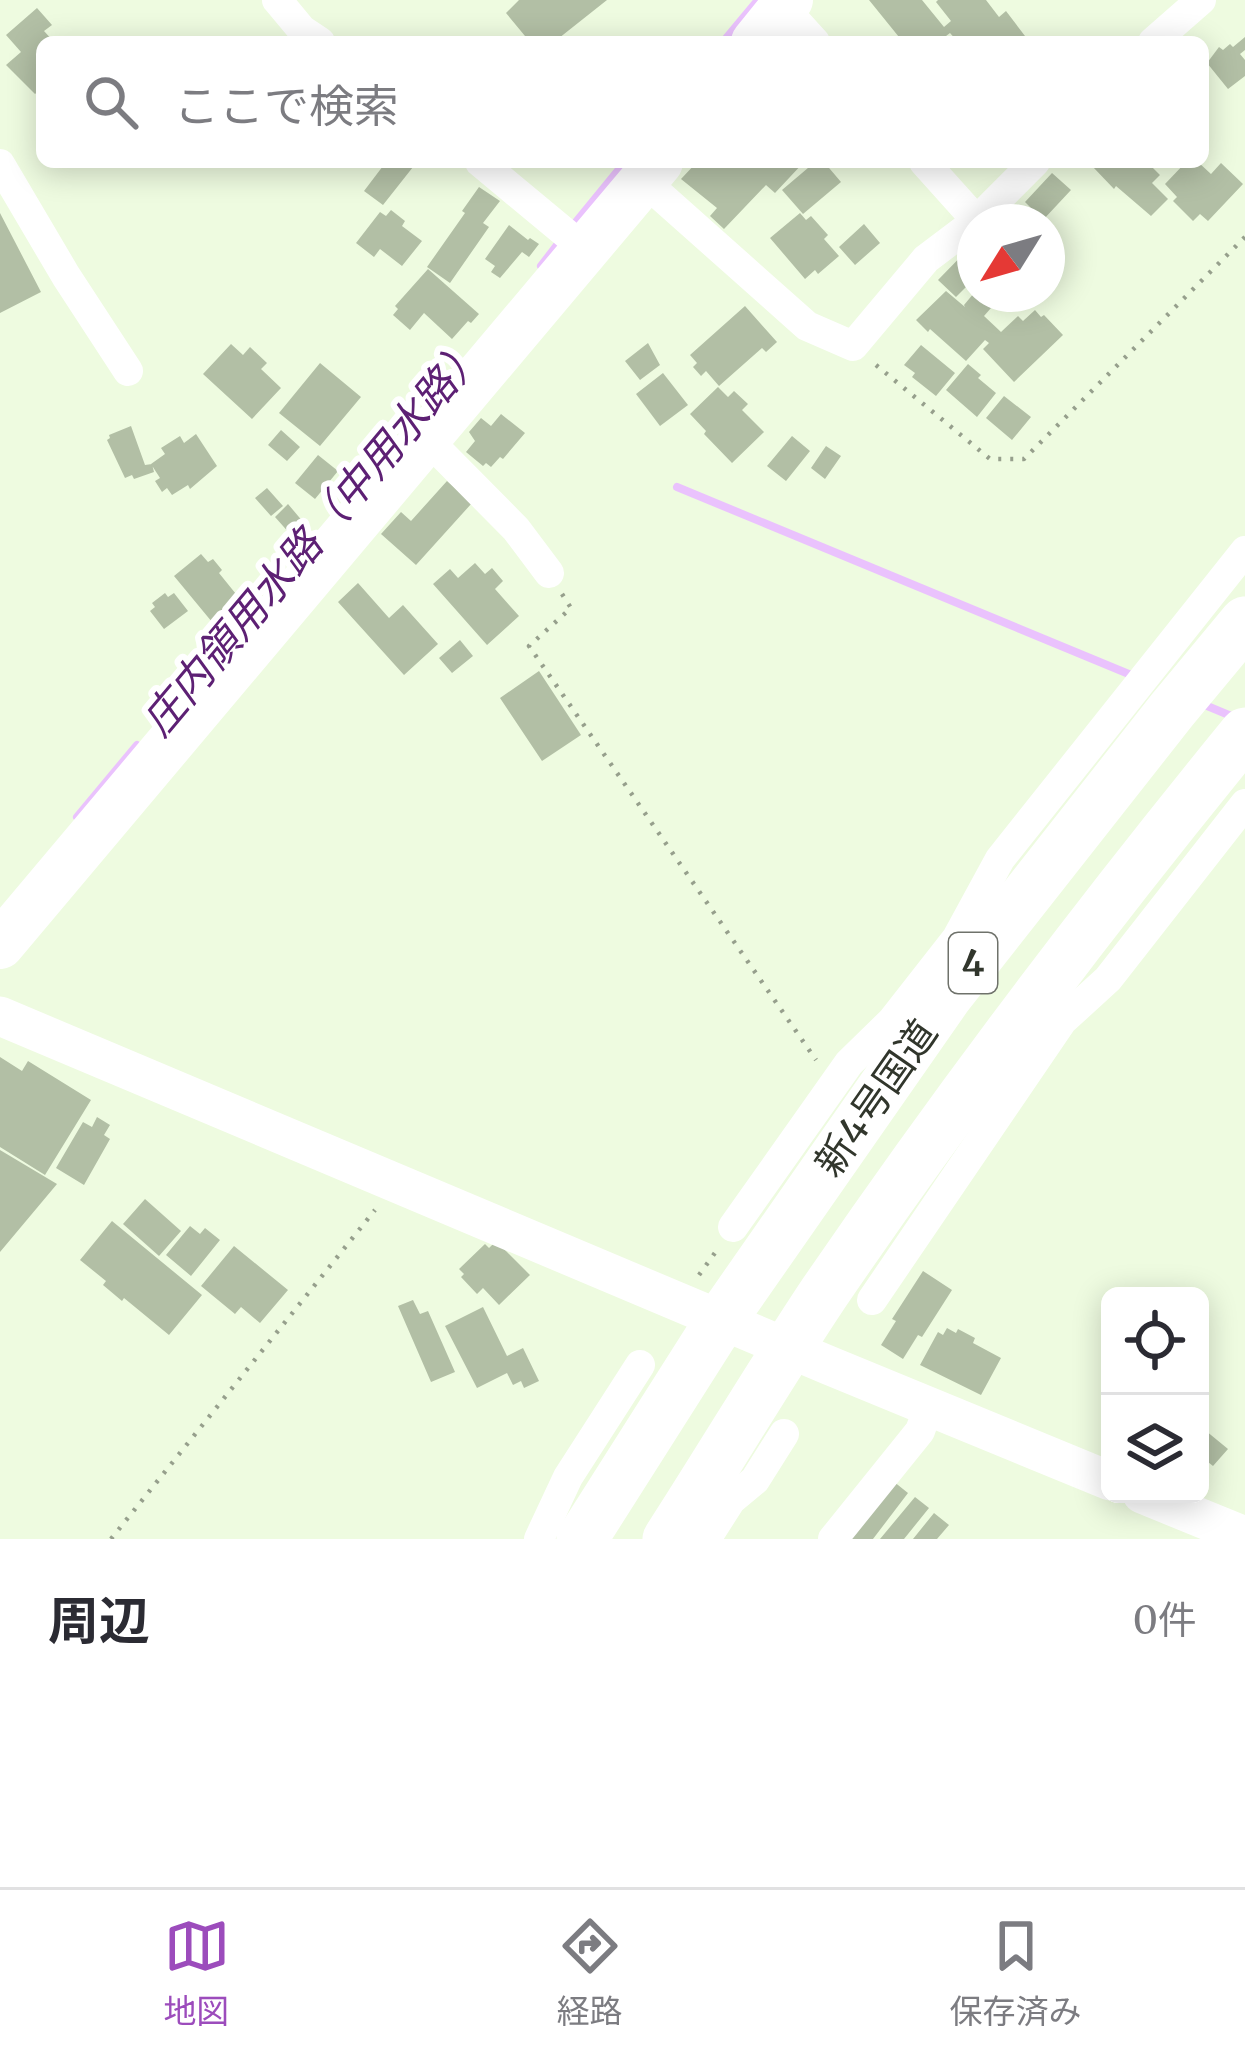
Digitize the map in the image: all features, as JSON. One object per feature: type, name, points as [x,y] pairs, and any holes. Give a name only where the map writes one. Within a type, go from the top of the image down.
[{"type":"highway","name":"新4号国道","points":[[582,1539],[708,1300],[936,987],[1245,622]]},
{"type":"highway","name":"新4号国道","points":[[690,1534],[751,1403],[909,1171],[1026,1040],[1245,733]]},
{"type":"main road","points":[[0,945],[652,171]]},
{"type":"street","points":[[277,0],[311,36]]},
{"type":"street","points":[[1160,36],[1201,0]]},
{"type":"street","points":[[0,164],[128,371]]},
{"type":"street","points":[[487,168],[586,250]]},
{"type":"street","points":[[929,168],[960,204]]},
{"type":"street","points":[[994,204],[1029,168]]},
{"type":"street","points":[[652,171],[807,326],[854,346],[926,259],[957,236]]},
{"type":"street","points":[[426,438],[516,529],[549,573]]},
{"type":"street","points":[[733,1227],[849,1063],[936,987],[1000,859],[1245,551]]},
{"type":"street","points":[[872,1300],[1026,1040],[1062,1021],[1108,979],[1245,804]]},
{"type":"street","points":[[0,1016],[398,1182],[708,1300],[788,1348],[1101,1477]]},
{"type":"street","points":[[539,1539],[568,1477],[640,1366]]},
{"type":"street","points":[[833,1539],[920,1431],[928,1406]]},
{"type":"street","points":[[690,1534],[755,1480],[784,1434]]},
{"type":"street","points":[[1164,1503],[1245,1536]]},
{"type":"path","points":[[854,346],[990,459],[1024,459],[1245,237]]},
{"type":"path","points":[[549,573],[571,608],[529,646],[833,1084]]},
{"type":"path","points":[[112,1539],[398,1182]]},
{"type":"path","points":[[708,1300],[733,1227]]},
{"type":"building","points":[[519,0],[607,0],[562,36],[525,36],[506,13]]},
{"type":"building","points":[[869,0],[922,0],[944,27],[951,21],[938,0],[986,0],[999,17],[1006,11],[1025,36],[950,33],[898,36]]},
{"type":"building","points":[[37,8],[52,25],[44,31],[49,36],[36,36],[35,94],[6,65],[21,52],[6,35]]},
{"type":"building","points":[[1245,37],[1245,50],[1240,54],[1245,76],[1228,89],[1209,60],[1219,47],[1233,47]]},
{"type":"building","points":[[1221,163],[1243,184],[1208,221],[1200,214],[1193,221],[1173,201],[1177,197],[1165,184],[1180,168],[1204,168],[1211,174]]},
{"type":"building","points":[[381,168],[412,168],[383,205],[364,191]]},
{"type":"building","points":[[691,168],[798,168],[775,193],[766,185],[724,229],[710,216],[717,208],[681,179]]},
{"type":"building","points":[[808,168],[829,168],[841,182],[803,214],[782,190]]},
{"type":"building","points":[[1094,168],[1153,168],[1160,175],[1152,183],[1168,199],[1151,216],[1116,186],[1114,189]]},
{"type":"building","points":[[1052,173],[1071,190],[1058,204],[1025,202]]},
{"type":"building","points":[[479,187],[500,201],[483,223],[489,227],[450,283],[427,267]]},
{"type":"building","points":[[391,210],[422,241],[402,266],[380,249],[374,257],[356,243],[380,212],[386,216]]},
{"type":"building","points":[[0,213],[41,292],[0,313]]},
{"type":"building","points":[[800,213],[806,220],[811,216],[839,256],[805,279],[770,238]]},
{"type":"building","points":[[864,224],[880,243],[855,265],[839,247]]},
{"type":"building","points":[[509,225],[539,244],[529,257],[522,252],[500,278],[485,259]]},
{"type":"building","points":[[957,260],[957,296],[938,280]]},
{"type":"building","points":[[428,269],[479,314],[452,339],[424,313],[410,330],[393,315],[395,306]]},
{"type":"building","points":[[946,291],[957,300],[957,312],[988,312],[984,316],[1001,332],[1018,316],[1023,321],[1037,312],[1063,335],[1014,382],[983,349],[989,343],[985,340],[966,361],[916,320]]},
{"type":"building","points":[[745,306],[777,342],[766,352],[762,348],[719,386],[706,371],[701,376],[690,355]]},
{"type":"building","points":[[648,343],[660,365],[640,380],[625,361]]},
{"type":"building","points":[[231,344],[243,355],[250,347],[267,363],[261,369],[281,388],[252,419],[203,374]]},
{"type":"building","points":[[921,345],[955,373],[936,396],[904,365]]},
{"type":"building","points":[[320,363],[361,397],[320,446],[279,413]]},
{"type":"building","points":[[968,364],[996,393],[977,417],[946,390]]},
{"type":"building","points":[[663,373],[688,405],[660,426],[636,394]]},
{"type":"building","points":[[718,387],[728,397],[734,391],[748,404],[742,410],[764,432],[732,463],[690,414]]},
{"type":"building","points":[[1004,396],[1031,417],[1012,440],[986,418]]},
{"type":"building","points":[[501,414],[525,433],[503,459],[483,466],[466,452],[475,441],[469,432],[481,418],[491,426]]},
{"type":"building","points":[[131,426],[145,465],[152,464],[154,472],[134,479],[132,475],[125,478],[107,440]]},
{"type":"building","points":[[281,430],[300,447],[287,461],[268,445]]},
{"type":"building","points":[[196,434],[217,466],[190,489],[188,485],[172,495],[167,488],[162,492],[151,464],[165,454],[161,448],[180,436],[184,443]]},
{"type":"building","points":[[792,436],[810,451],[786,481],[767,466]]},
{"type":"building","points":[[826,446],[841,456],[825,479],[811,468]]},
{"type":"building","points":[[318,455],[338,471],[315,499],[295,483]]},
{"type":"building","points":[[447,481],[472,503],[416,565],[381,534],[401,512],[411,521]]},
{"type":"building","points":[[267,488],[283,506],[271,516],[255,498]]},
{"type":"building","points":[[288,504],[304,523],[291,535],[275,517]]},
{"type":"building","points":[[201,554],[208,562],[213,559],[240,599],[212,622],[174,576]]},
{"type":"building","points":[[475,563],[485,574],[492,568],[503,581],[495,589],[519,616],[487,645],[433,584],[450,569],[458,578]]},
{"type":"building","points":[[358,583],[389,618],[403,605],[438,644],[404,675],[338,602]]},
{"type":"building","points":[[165,593],[168,597],[174,593],[188,611],[164,629],[150,611]]},
{"type":"building","points":[[460,640],[473,656],[452,673],[439,658]]},
{"type":"building","points":[[539,671],[581,735],[542,761],[500,698]]},
{"type":"building","points":[[0,1057],[22,1071],[28,1061],[91,1100],[45,1175],[0,1147]]},
{"type":"building","points":[[97,1117],[110,1125],[104,1135],[110,1139],[84,1185],[56,1168],[83,1122],[92,1127]]},
{"type":"building","points":[[0,1150],[57,1184],[0,1252]]},
{"type":"building","points":[[145,1199],[181,1231],[159,1256],[123,1224]]},
{"type":"building","points":[[112,1221],[202,1295],[169,1335],[103,1285],[106,1281],[80,1260]]},
{"type":"building","points":[[190,1226],[200,1234],[205,1228],[220,1240],[191,1276],[166,1255]]},
{"type":"building","points":[[496,1241],[530,1275],[499,1305],[483,1288],[477,1294],[459,1269],[485,1244],[489,1248]]},
{"type":"building","points":[[234,1246],[288,1290],[260,1323],[241,1307],[235,1314],[201,1286]]},
{"type":"building","points":[[923,1271],[952,1290],[903,1359],[881,1345]]},
{"type":"building","points":[[413,1300],[420,1314],[428,1311],[455,1372],[431,1382],[398,1306]]},
{"type":"building","points":[[483,1307],[507,1356],[523,1348],[539,1381],[524,1388],[521,1381],[513,1385],[507,1373],[477,1388],[445,1326]]},
{"type":"building","points":[[947,1328],[975,1338],[973,1343],[1001,1358],[981,1395],[920,1365],[938,1332],[943,1335]]},
{"type":"building","points":[[1209,1433],[1228,1449],[1213,1466],[1209,1463]]},
{"type":"building","points":[[893,1481],[908,1493],[873,1539],[848,1539]]},
{"type":"building","points":[[915,1497],[929,1508],[904,1539],[880,1539]]},
{"type":"building","points":[[934,1513],[949,1525],[937,1539],[913,1539]]},
{"type":"waterway","name":"庄内領用水路（中用水路）","points":[[728,36],[758,0]]},
{"type":"waterway","name":"庄内領用水路（中用水路）","points":[[571,228],[620,168]]},
{"type":"waterway","name":"庄内領用水路（中用水路）","points":[[541,266],[561,240]]},
{"type":"waterway","points":[[677,487],[1136,677]]},
{"type":"waterway","points":[[1200,703],[1236,718]]},
{"type":"waterway","name":"庄内領用水路（中用水路）","points":[[77,817],[137,745]]}]
